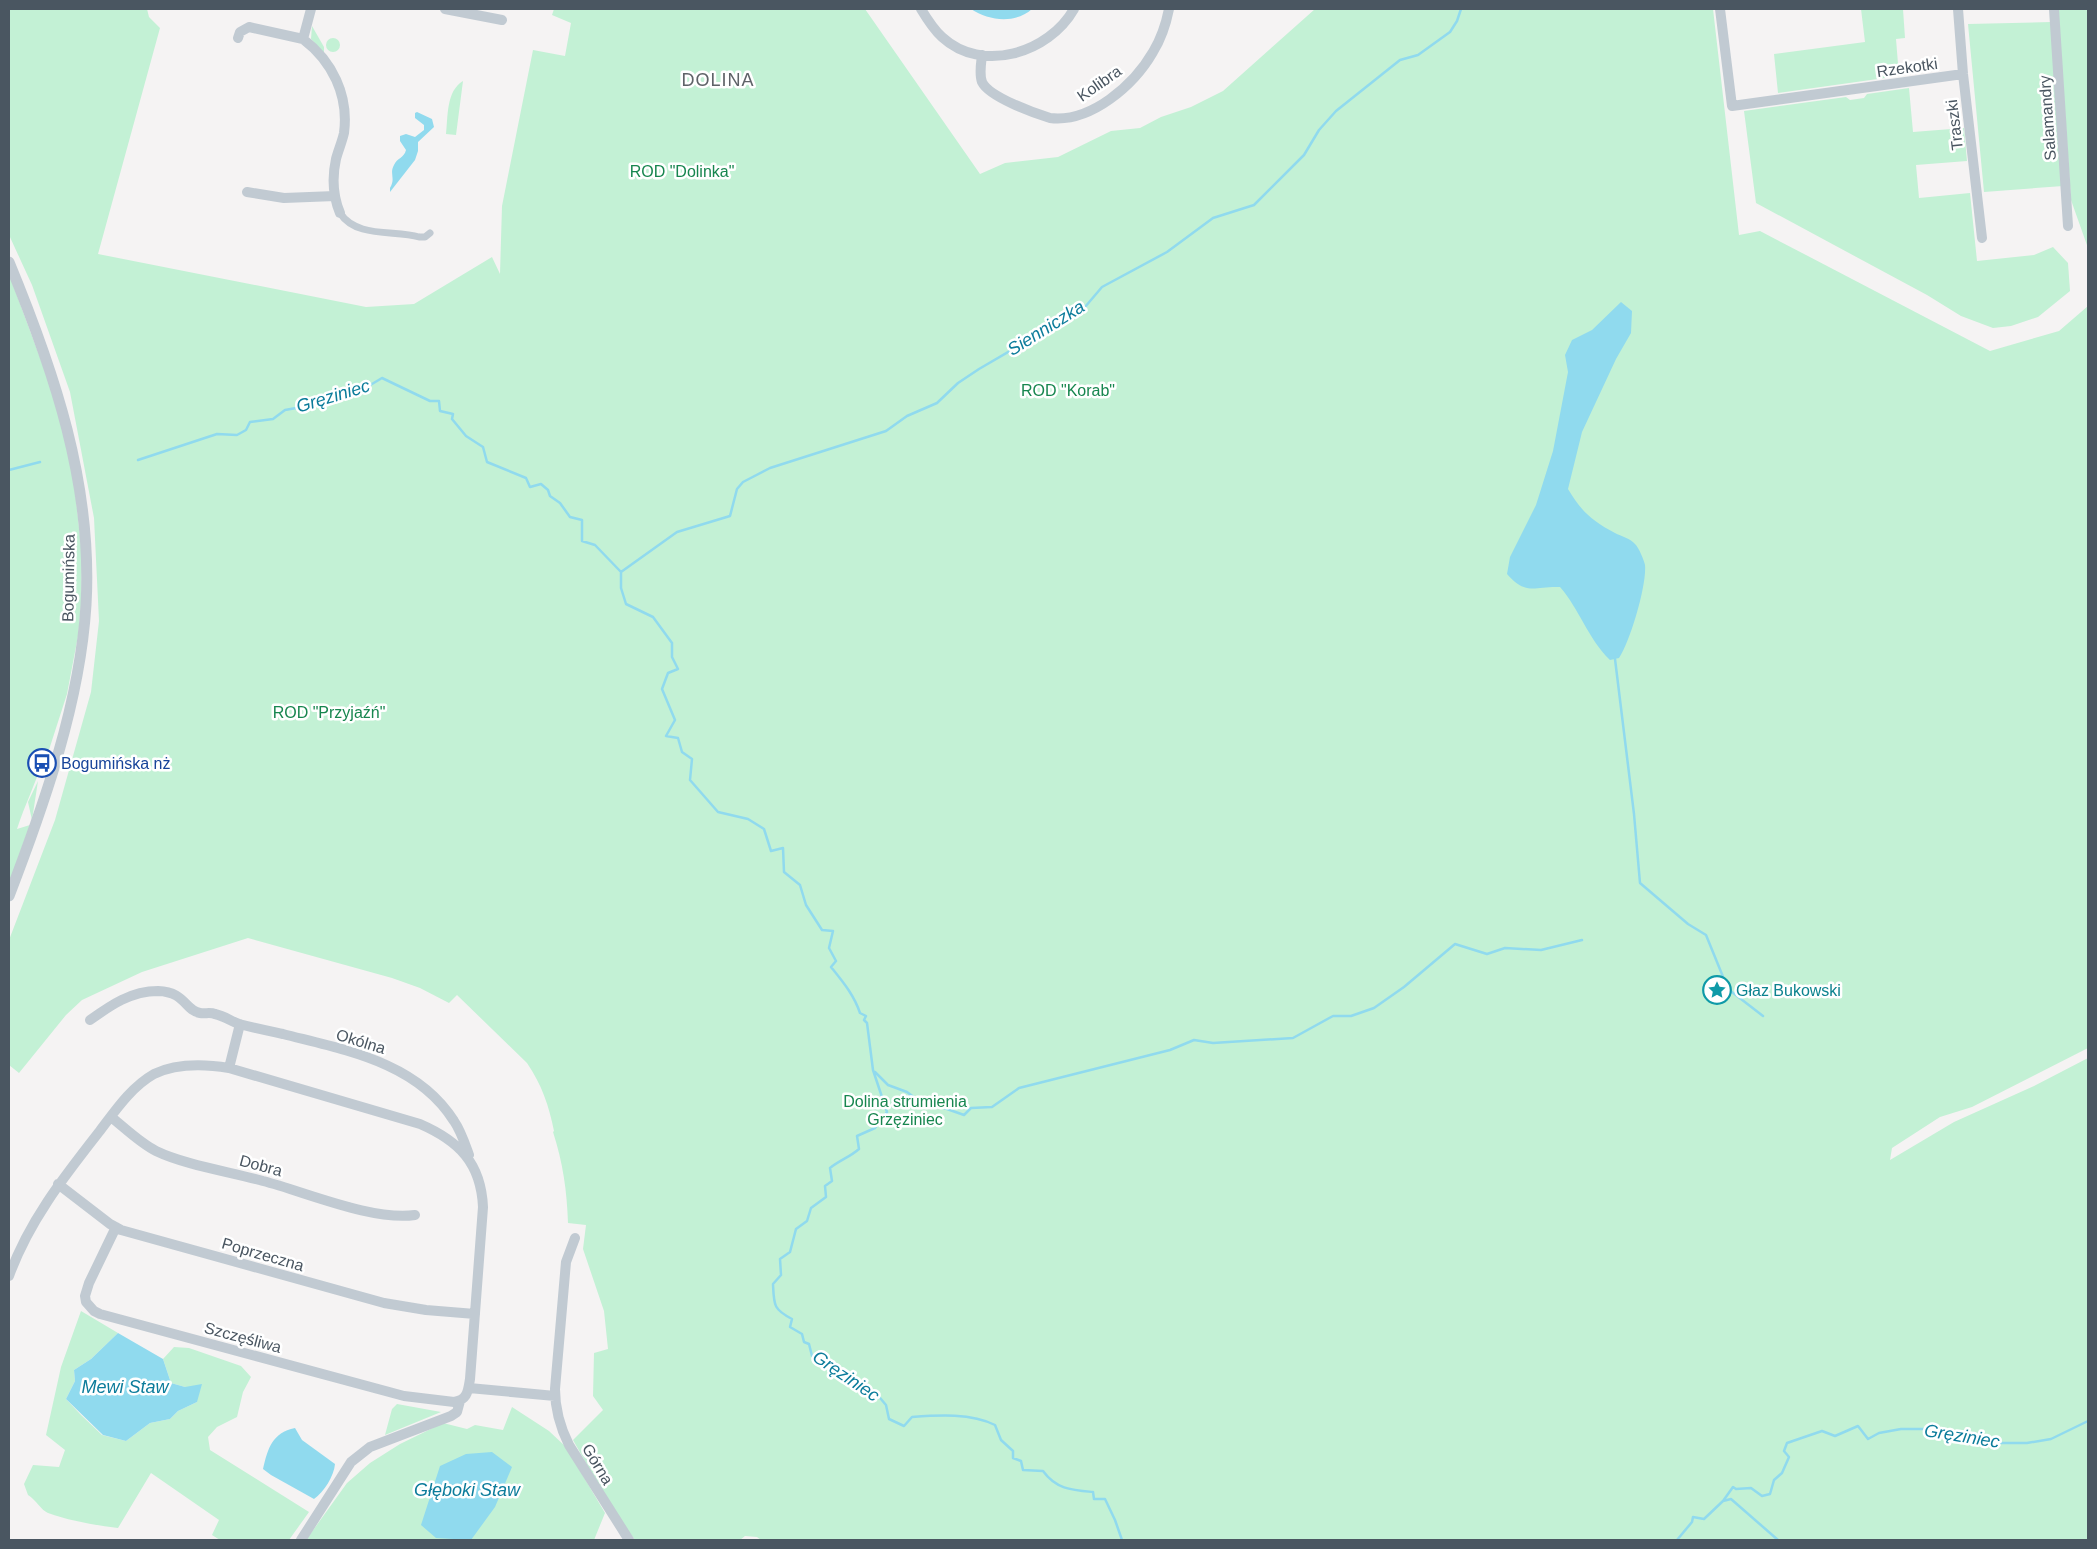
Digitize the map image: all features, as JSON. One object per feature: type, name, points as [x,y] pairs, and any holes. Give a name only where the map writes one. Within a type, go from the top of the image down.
[{"type":"street","points":[[303,39],[311,9]]},
{"type":"street","points":[[445,9],[502,20]]},
{"type":"street","points":[[921,9],[942,37],[960,48],[982,55],[1011,54],[1032,47],[1047,38],[1062,25],[1074,9]]},
{"type":"street","name":"Kolibra","points":[[982,55],[982,82],[994,94],[1050,118],[1059,119],[1074,116],[1096,108],[1119,91],[1134,76],[1153,53],[1169,9]]},
{"type":"street","name":"Rzekotki","points":[[1720,9],[1732,106],[1963,74]]},
{"type":"street","name":"Traszki","points":[[1958,9],[1963,74],[1982,238]]},
{"type":"street","name":"Salamandry","points":[[2054,9],[2068,226]]},
{"type":"street","points":[[238,38],[240,32],[249,27],[303,39],[328,64],[341,93],[344,128],[334,170],[335,196],[340,212],[346,221],[362,228],[419,237],[425,237],[430,233]]},
{"type":"street","points":[[254,205],[252,193],[284,198],[335,196]]},
{"type":"street","name":"Bogumińska","points":[[9,262],[42,345],[65,418],[82,506],[87,579],[80,656],[65,724],[38,816],[9,896]]},
{"type":"street","name":"Okólna","points":[[90,1020],[124,998],[156,991],[170,993],[180,996],[191,1008],[199,1013],[214,1013],[240,1024],[373,1059],[403,1072],[428,1090],[446,1110],[461,1134],[480,1182],[483,1207],[469,1388]]},
{"type":"street","points":[[229,1068],[240,1024]]},
{"type":"street","name":"Okólna","points":[[9,1276],[19,1249],[58,1184],[139,1084],[161,1071],[189,1065],[229,1068],[420,1124],[449,1139],[472,1163]]},
{"type":"street","name":"Dobra","points":[[111,1117],[149,1147],[173,1158],[264,1181],[372,1212],[393,1216],[415,1215]]},
{"type":"street","name":"Poprzeczna","points":[[58,1184],[116,1227],[370,1300],[405,1307],[475,1314]]},
{"type":"street","name":"Szczęśliwa","points":[[116,1227],[86,1289],[86,1302],[94,1311],[404,1396],[460,1401]]},
{"type":"street","name":"Górna","points":[[575,1238],[566,1262],[555,1396],[562,1430],[594,1486],[629,1540]]},
{"type":"street","points":[[301,1540],[351,1462],[361,1452],[451,1416],[459,1408],[460,1401],[464,1399],[469,1388],[555,1396]]},
{"type":"green space","points":[[9,9],[147,9],[149,17],[160,28],[98,254],[366,307],[414,304],[492,257],[500,274],[502,206],[533,50],[565,56],[571,23],[552,15],[554,9],[865,9],[980,174],[1005,163],[1058,157],[1111,131],[1140,128],[1161,117],[1191,107],[1223,91],[1315,9],[1713,9],[1739,235],[1760,231],[1990,351],[2059,331],[2088,306],[2088,1048],[1972,1107],[1940,1117],[1892,1148],[1890,1160],[1954,1122],[2034,1086],[2088,1058],[2088,1540],[761,1540],[757,1537],[745,1536],[740,1540],[635,1540],[611,1507],[573,1440],[603,1410],[593,1396],[594,1353],[608,1349],[604,1311],[583,1249],[586,1225],[568,1223],[564,1177],[547,1104],[537,1079],[527,1063],[457,995],[449,1003],[420,988],[392,978],[248,938],[142,972],[82,1000],[66,1015],[19,1073],[9,1065],[9,940],[55,820],[91,692],[99,621],[94,518],[70,392],[32,285],[9,235]]},
{"type":"green space","points":[[1861,9],[1903,9],[1905,38],[1896,39],[1899,76],[1778,93],[1774,54],[1865,42]]},
{"type":"green space","points":[[2058,9],[2088,9],[2088,248],[2071,200]]},
{"type":"green space","points":[[2051,22],[2063,186],[1984,192],[1968,24]]},
{"type":"green space","points":[[312,26],[324,47],[324,53],[311,39]]},
{"type":"green space","points":[[333,38],[338,40],[340,45],[338,50],[333,52],[328,50],[326,45],[328,40]]},
{"type":"green space","points":[[463,81],[456,135],[446,134],[449,105],[453,91]]},
{"type":"green space","points":[[1909,88],[1913,132],[1964,128],[1967,161],[1916,165],[1919,198],[1970,193],[1977,261],[2034,255],[2053,247],[2068,263],[2070,291],[2038,317],[2011,326],[1993,328],[1961,316],[1927,295],[1756,203],[1744,111],[1846,97],[1850,100],[1864,98],[1867,94]]},
{"type":"green space","points":[[9,274],[55,398],[74,481],[82,555],[81,606],[78,636],[67,694],[47,756],[44,756],[17,829],[30,825],[9,883]]},
{"type":"green space","points":[[38,781],[32,820],[28,802]]},
{"type":"green space","points":[[81,1311],[118,1333],[91,1359],[74,1370],[75,1381],[66,1399],[102,1435],[126,1441],[150,1423],[170,1419],[178,1411],[197,1402],[185,1387],[171,1383],[163,1359],[174,1347],[189,1348],[241,1366],[251,1377],[243,1392],[237,1417],[217,1427],[208,1437],[210,1450],[309,1512],[289,1540],[220,1540],[212,1535],[219,1520],[151,1473],[118,1528],[48,1513],[28,1495],[24,1484],[33,1465],[59,1467],[65,1450],[46,1435],[61,1367]]},
{"type":"green space","points":[[397,1404],[441,1412],[385,1435],[392,1409]]},
{"type":"green space","points":[[512,1407],[549,1431],[566,1447],[605,1513],[594,1540],[306,1540],[347,1483],[370,1463],[400,1444],[443,1423],[467,1429],[475,1425],[503,1430]]},
{"type":"water","points":[[971,9],[1032,9],[1018,17],[1002,19],[986,16]]},
{"type":"water","points":[[417,112],[432,119],[434,127],[418,142],[415,160],[390,192],[393,168],[406,150],[400,141],[400,136],[406,134],[415,137],[424,130],[424,125],[415,118],[415,113]]},
{"type":"water","points":[[1621,302],[1632,311],[1631,333],[1616,359],[1582,432],[1568,489],[1593,520],[1633,542],[1640,551],[1645,565],[1641,599],[1628,640],[1619,658],[1610,660],[1595,642],[1560,587],[1525,588],[1507,574],[1510,557],[1536,505],[1553,451],[1568,372],[1565,355],[1572,340],[1592,330]]},
{"type":"water","name":"Mewi Staw","points":[[118,1333],[163,1359],[171,1383],[185,1387],[202,1384],[197,1402],[178,1411],[170,1419],[150,1423],[126,1441],[103,1435],[66,1399],[75,1381],[74,1370],[91,1359]]},
{"type":"water","points":[[295,1428],[302,1440],[335,1464],[333,1474],[328,1483],[314,1499],[263,1469],[272,1442],[287,1430]]},
{"type":"water","name":"Głęboki Staw","points":[[492,1452],[512,1467],[495,1507],[471,1540],[436,1538],[421,1525],[440,1466],[466,1454]]},
{"type":"waterway","name":"Sienniczka","points":[[621,572],[677,532],[730,516],[737,489],[743,482],[770,468],[886,431],[907,416],[937,403],[958,383],[979,369],[1085,307],[1102,287],[1167,252],[1213,218],[1254,205],[1304,155],[1319,130],[1336,111],[1400,60],[1418,55],[1450,32],[1457,21],[1461,9]]},
{"type":"waterway","name":"Gręziniec","points":[[138,460],[217,434],[237,435],[246,430],[250,422],[273,419],[285,410],[313,405],[318,397],[353,387],[362,390],[382,378],[430,401],[439,401],[440,411],[453,414],[452,419],[466,436],[483,447],[487,462],[526,478],[530,487],[541,484],[548,490],[550,496],[560,503],[570,517],[582,520],[582,541],[595,545],[621,572],[621,588],[626,604],[653,617],[672,643],[672,657],[678,669],[668,673],[662,689],[675,720],[666,736],[678,738],[682,752],[692,759],[690,780],[718,812],[748,819],[764,829],[771,851],[783,848],[784,872],[800,885],[806,905],[822,930],[833,931],[829,948],[836,961],[831,967],[851,994],[860,1013],[866,1016],[864,1020],[867,1023],[873,1070],[887,1112],[875,1128],[857,1136],[859,1149],[830,1168],[832,1181],[825,1186],[826,1197],[811,1208],[807,1221],[796,1229],[790,1252],[780,1259],[781,1275],[773,1284],[776,1306],[781,1312],[792,1319],[790,1327],[802,1334],[804,1342],[809,1344],[812,1356],[829,1361],[829,1365],[837,1374],[851,1375],[862,1389],[875,1392],[886,1405],[889,1419],[904,1426],[912,1417],[955,1416],[976,1418],[995,1425],[1001,1440],[1013,1451],[1013,1458],[1021,1461],[1023,1470],[1043,1471],[1053,1482],[1065,1488],[1093,1492],[1094,1499],[1105,1499],[1122,1540]]},
{"type":"waterway","name":"Gręziniec","points":[[9,470],[40,462]]},
{"type":"waterway","points":[[1615,659],[1634,814],[1640,883],[1688,924],[1706,935],[1728,989],[1763,1016]]},
{"type":"waterway","points":[[875,1072],[888,1085],[907,1092],[919,1101],[927,1099],[930,1103],[964,1115],[971,1108],[992,1107],[1019,1088],[1170,1050],[1194,1040],[1213,1043],[1293,1038],[1333,1016],[1351,1016],[1374,1008],[1404,987],[1455,944],[1487,954],[1505,948],[1541,950],[1582,940]]},
{"type":"waterway","name":"Gręziniec","points":[[1677,1540],[1692,1522],[1693,1517],[1704,1519],[1723,1501],[1733,1487],[1736,1489],[1751,1488],[1762,1496],[1770,1494],[1774,1480],[1782,1473],[1789,1457],[1784,1451],[1787,1443],[1822,1431],[1835,1436],[1858,1426],[1868,1439],[1879,1433],[1901,1429],[1945,1429],[2001,1443],[2027,1443],[2051,1439],[2088,1421]]},
{"type":"waterway","points":[[1723,1501],[1731,1499],[1778,1540]]},
{"type":"place","name":"Bogumińska nż","points":[[42,763]]},
{"type":"place","name":"Głaz Bukowski","points":[[1717,990]]},
{"type":"district","name":"DOLINA","points":[[718,80]]},
{"type":"park label","name":"ROD \"Dolinka\"","points":[[682,171]]},
{"type":"park label","name":"ROD \"Korab\"","points":[[1068,390]]},
{"type":"park label","name":"ROD \"Przyjaźń\"","points":[[329,712]]},
{"type":"park label","name":"Dolina strumienia Grzęziniec","points":[[905,1110]]}]
